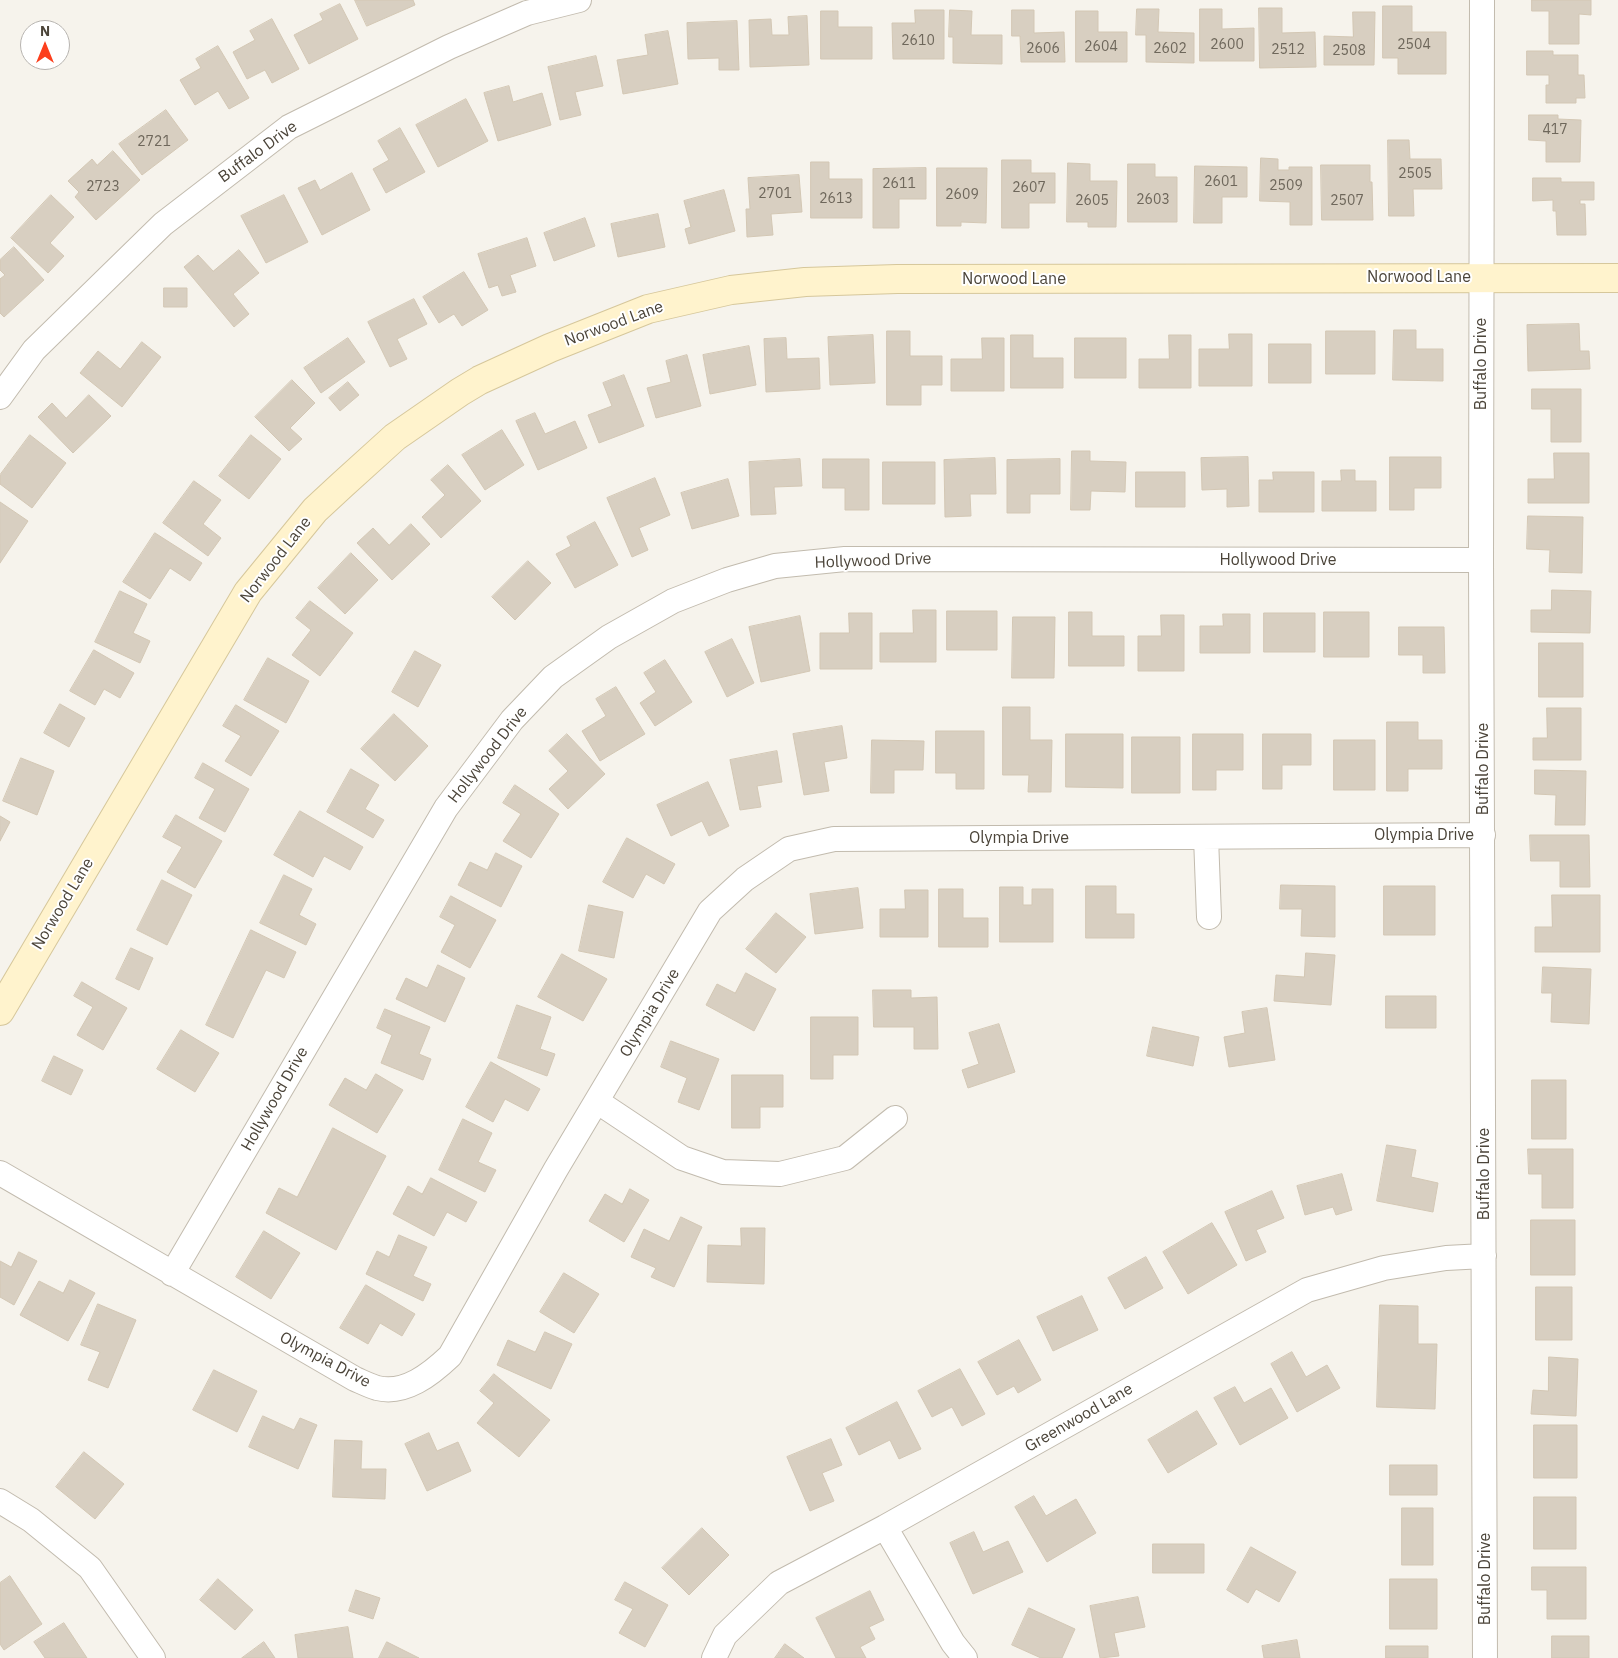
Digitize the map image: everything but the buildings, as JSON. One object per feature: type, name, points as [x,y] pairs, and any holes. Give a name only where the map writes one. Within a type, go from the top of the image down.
[{"type":"street","name":"Buffalo Drive","points":[[0,397],[34,350],[163,224],[288,127],[449,47],[527,14],[579,0]]},
{"type":"street","name":"Buffalo Drive","points":[[1482,0],[1481,560],[1485,1658]]},
{"type":"street","name":"Norwood Lane","points":[[0,1011],[248,592],[315,510],[395,437],[480,380],[550,348],[648,309],[732,290],[805,282],[897,279],[1618,278]]},
{"type":"street","name":"Hollywood Drive","points":[[172,1274],[441,816],[458,792],[512,720],[553,678],[609,637],[665,606],[727,580],[775,566],[845,559],[1481,560]]},
{"type":"street","name":"Olympia Drive","points":[[0,1174],[355,1379],[378,1388],[400,1388],[429,1376],[450,1356],[556,1169],[598,1102],[710,912],[745,879],[789,850],[834,839],[1483,834]]},
{"type":"street","points":[[1206,837],[1209,917]]},
{"type":"street","points":[[598,1102],[682,1158],[723,1172],[780,1174],[845,1158],[895,1118]]},
{"type":"street","name":"Greenwood Lane","points":[[714,1658],[725,1635],[779,1583],[885,1527],[1307,1290],[1384,1268],[1446,1258],[1484,1256]]},
{"type":"street","points":[[0,1501],[31,1520],[90,1568],[153,1658]]},
{"type":"street","points":[[885,1527],[953,1643],[965,1658]]}]
